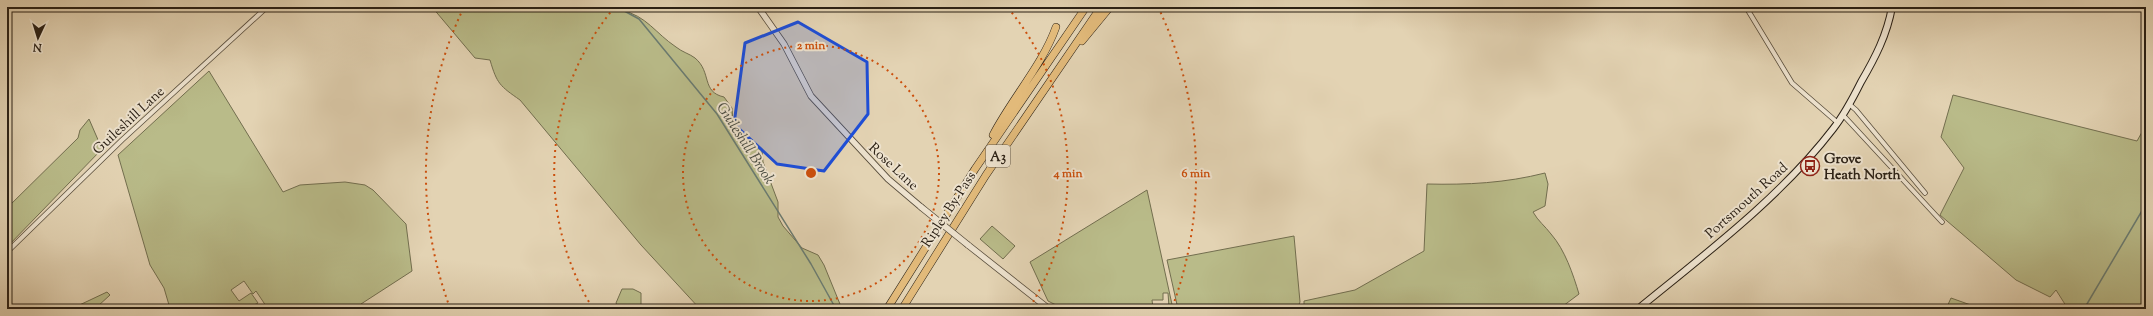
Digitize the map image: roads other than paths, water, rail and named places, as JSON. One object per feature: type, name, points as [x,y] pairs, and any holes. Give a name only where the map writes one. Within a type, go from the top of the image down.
[{"type":"highway","name":"Ripley By-Pass","points":[[887,309],[975,169],[1086,7]]},
{"type":"highway","name":"Ripley By-Pass","points":[[902,309],[942,243],[1035,101],[1101,7]]},
{"type":"highway","points":[[1035,101],[1110,7]]},
{"type":"highway","points":[[975,169],[1004,113],[1048,46],[1056,27]]},
{"type":"main road","name":"Portsmouth Road","points":[[1638,309],[1772,196],[1804,164],[1843,115],[1880,48],[1888,26],[1892,7]]},
{"type":"street","name":"Guileshill Lane","points":[[7,252],[122,140],[267,7]]},
{"type":"street","name":"Rose Lane","points":[[758,7],[784,44],[811,96],[888,179],[1049,309]]},
{"type":"street","points":[[1746,7],[1792,83],[1838,123]]},
{"type":"street","points":[[1849,104],[1856,110],[1924,193]]},
{"type":"street","points":[[1843,115],[1942,222]]},
{"type":"waterway","name":"Guileshill Brook","points":[[617,7],[639,19],[717,114],[811,264],[836,309]]},
{"type":"waterway","points":[[2084,309],[2146,204]]},
{"type":"place","name":"Grove Heath North","points":[[1810,166]]}]
